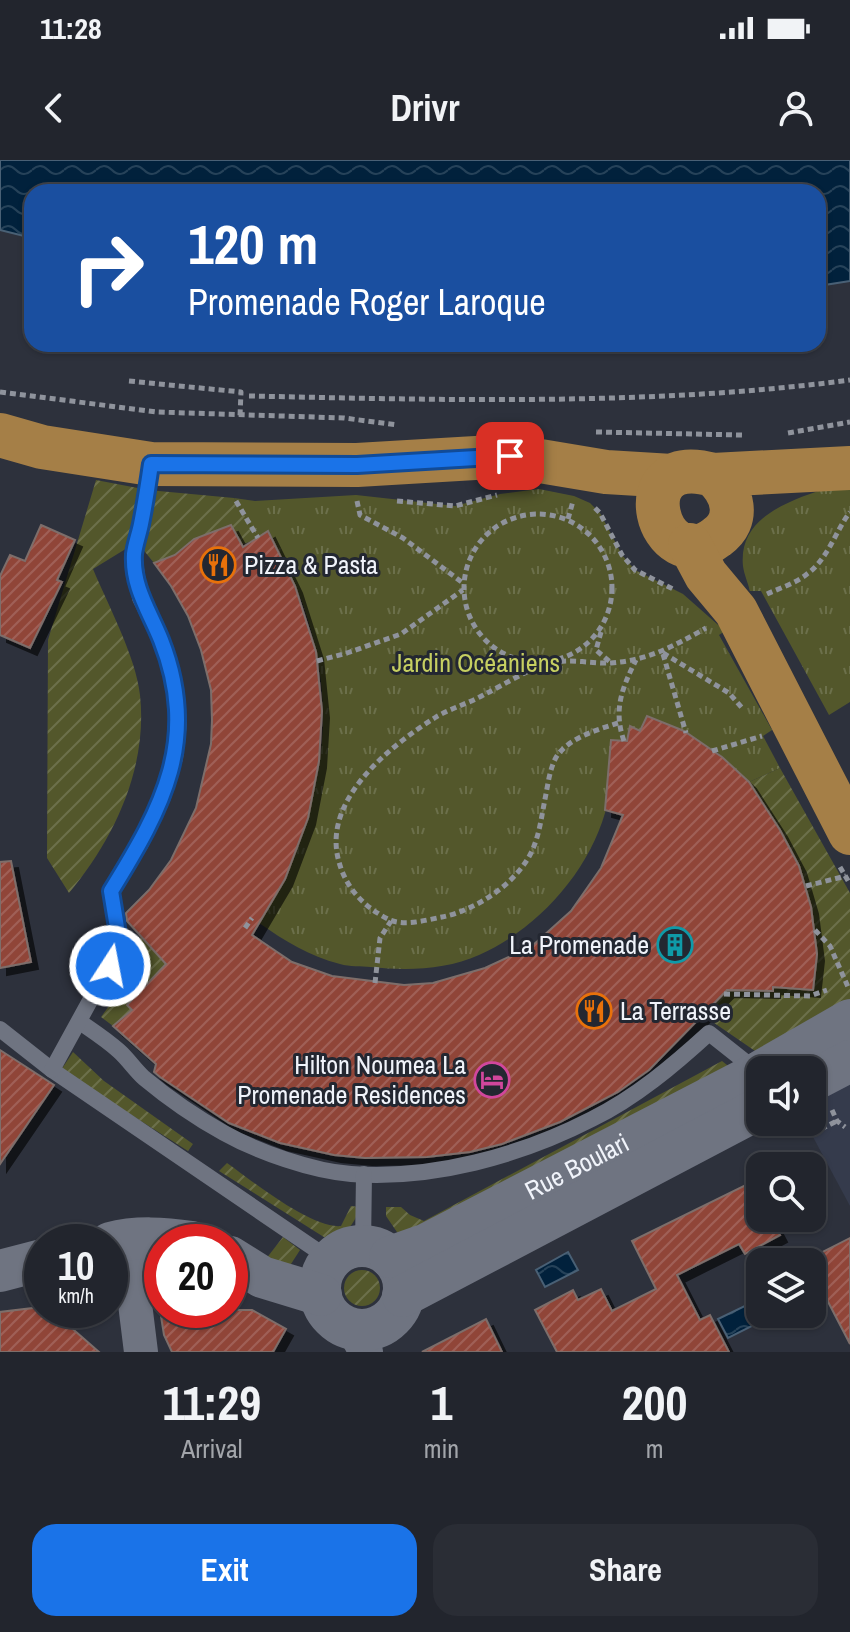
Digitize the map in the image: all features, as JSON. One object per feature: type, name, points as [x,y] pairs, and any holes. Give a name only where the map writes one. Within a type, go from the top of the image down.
[{"type":"main road","points":[[0,435],[42,447],[151,464],[342,466],[510,456],[593,492],[723,483],[730,494],[716,532],[706,575],[737,611],[850,833]]},
{"type":"main road","points":[[850,468],[769,447],[681,486],[663,529],[670,537],[716,532],[781,498],[850,474]]},
{"type":"street","name":"Rue Boulari","points":[[788,1056],[848,1002]]},
{"type":"street","points":[[826,1074],[850,1061]]},
{"type":"street","name":"Rue Boulari","points":[[248,1268],[275,1281],[427,1244],[746,1088]]},
{"type":"street","name":"Rue Boulari","points":[[403,1296],[746,1089]]},
{"type":"street","points":[[0,1271],[24,1265]]},
{"type":"street","points":[[346,1265],[399,1268],[403,1296],[399,1308],[390,1319],[366,1329],[360,1340],[331,1316],[346,1265]]},
{"type":"street","points":[[128,1286],[141,1352]]},
{"type":"lane","points":[[52,1070],[120,946],[111,891],[140,845],[163,797],[175,758],[179,722],[175,686],[161,640],[140,598],[134,554],[151,464]]},
{"type":"lane","points":[[80,1022],[120,1051],[142,1077],[225,1133],[264,1152],[349,1174],[409,1174],[440,1170],[565,1132],[594,1119],[625,1099],[683,1057],[709,1033],[746,1068]]},
{"type":"lane","points":[[0,1029],[52,1070],[346,1265],[364,1174]]},
{"type":"path","points":[[249,396],[413,399],[640,396],[807,386],[850,380]]},
{"type":"path","points":[[129,381],[241,392],[240,416]]},
{"type":"path","points":[[0,392],[157,412],[344,418],[402,425]]},
{"type":"path","points":[[583,431],[769,447],[850,422]]},
{"type":"path","points":[[568,519],[574,496],[593,492],[600,513],[622,555],[635,570],[683,594]]},
{"type":"path","points":[[384,499],[455,506],[500,494]]},
{"type":"path","points":[[370,497],[356,495],[360,515],[403,538],[464,587]]},
{"type":"path","points":[[234,498],[258,538]]},
{"type":"path","points":[[610,663],[596,650],[612,603],[613,578],[605,553],[590,533],[568,519],[547,514],[525,515],[504,522],[487,534],[473,552],[465,572],[464,587],[468,615],[481,637],[501,654],[525,662],[610,663],[663,653],[806,575],[823,559],[838,528],[850,512]]},
{"type":"path","points":[[317,661],[401,634],[464,587]]},
{"type":"path","points":[[603,627],[589,643],[571,656],[438,716],[385,756],[362,779],[347,801],[336,827],[334,847],[343,877],[357,898],[391,921],[417,922],[455,914],[488,900],[513,877],[534,848],[551,771],[558,754],[582,735],[618,723]]},
{"type":"path","points":[[663,653],[729,693],[748,713]]},
{"type":"path","points":[[663,653],[686,733]]},
{"type":"path","points":[[624,741],[618,723],[623,688],[637,659]]},
{"type":"path","points":[[712,751],[766,733]]},
{"type":"path","points":[[806,886],[846,876]]},
{"type":"path","points":[[245,928],[252,918]]},
{"type":"path","points":[[375,983],[380,938],[391,921]]},
{"type":"path","points":[[815,930],[830,946],[848,1002]]},
{"type":"path","points":[[848,1002],[850,992]]},
{"type":"path","points":[[724,994],[810,993],[848,1002]]},
{"type":"path","points":[[826,1126],[837,1121]]},
{"type":"shaded area","points":[[850,1061],[850,1206],[826,1161],[826,1152],[821,1152],[812,1136],[826,1136],[826,1074]]},
{"type":"green space","points":[[96,480],[148,490],[234,498],[258,538],[242,545],[231,525],[194,539],[175,555],[154,563],[137,542],[93,569],[133,664],[140,695],[139,749],[133,775],[113,826],[69,893],[47,858],[48,640]]},
{"type":"green space","points":[[830,487],[850,487],[850,702],[829,715],[761,591],[750,591],[743,566],[749,534],[758,522],[784,505]]},
{"type":"green space","name":"Jardin Océaniens","points":[[539,489],[574,496],[590,503],[600,513],[622,555],[635,570],[683,594],[725,631],[719,635],[772,730],[763,736],[780,768],[749,782],[716,751],[714,757],[695,738],[647,716],[640,731],[630,726],[627,741],[611,740],[605,813],[597,836],[573,878],[540,915],[500,944],[453,964],[412,969],[384,968],[344,965],[318,957],[278,936],[259,923],[281,882],[312,801],[320,760],[323,718],[320,675],[311,632],[296,587],[269,531],[258,538],[234,498],[255,501],[356,495],[455,506],[500,494]]},
{"type":"green space","points":[[780,768],[850,893],[850,1002],[758,1053],[704,1016],[731,986],[773,991],[773,987],[814,989],[815,931],[810,905],[792,855],[749,782]]},
{"type":"green space","points":[[139,934],[186,943],[127,1004],[132,1010],[113,1026],[101,1017],[142,960]]},
{"type":"green space","points":[[73,1052],[104,1081],[193,1144],[188,1151],[61,1070]]},
{"type":"green space","points":[[722,1061],[732,1069],[399,1235],[386,1216],[386,1207],[401,1207],[424,1221]]},
{"type":"green space","points":[[227,1163],[282,1202],[329,1225],[341,1226],[351,1206],[360,1207],[348,1228],[327,1239],[219,1171]]},
{"type":"green space","points":[[283,1237],[300,1250],[291,1264],[262,1264]]},
{"type":"green space","points":[[362,1270],[374,1276],[380,1288],[374,1300],[362,1306],[350,1300],[344,1288],[350,1276]]},
{"type":"water","points":[[0,160],[850,160],[850,281],[826,285],[826,184],[24,184],[24,236],[0,230]]},
{"type":"water","points":[[568,1252],[578,1270],[545,1287],[536,1270]]},
{"type":"water","points":[[746,1305],[748,1328],[728,1338],[718,1319]]},
{"type":"building","points":[[41,525],[75,540],[57,580],[62,582],[30,648],[0,635],[0,576],[10,555],[25,561]]},
{"type":"building","name":"La Promenade","points":[[231,525],[243,547],[268,531],[295,586],[316,652],[322,711],[319,761],[308,818],[285,879],[252,935],[292,962],[332,976],[404,985],[433,983],[485,968],[532,946],[571,911],[601,868],[623,815],[605,810],[611,740],[627,741],[630,726],[640,731],[647,716],[684,731],[722,757],[749,782],[780,830],[799,866],[811,907],[817,954],[813,990],[773,987],[773,991],[727,990],[649,1070],[618,1092],[560,1122],[502,1144],[470,1152],[427,1157],[365,1158],[334,1155],[280,1143],[229,1123],[160,1077],[154,1072],[156,1064],[113,1026],[132,1010],[127,1005],[166,964],[127,921],[126,913],[149,890],[171,860],[196,808],[211,744],[212,720],[211,690],[201,650],[188,616],[154,563],[175,555],[194,539]]},
{"type":"building","points":[[11,861],[31,962],[0,968],[0,862]]},
{"type":"building","points":[[0,1050],[54,1085],[0,1164]]},
{"type":"building","points":[[746,1185],[746,1232],[778,1232],[780,1235],[756,1248],[746,1248],[745,1254],[739,1244],[677,1275],[700,1320],[710,1315],[729,1352],[557,1352],[535,1310],[573,1290],[578,1300],[601,1289],[612,1311],[656,1289],[632,1241]]},
{"type":"building","points":[[850,1238],[850,1344],[826,1298],[826,1250]]},
{"type":"building","points":[[24,1309],[24,1328],[72,1328],[99,1352],[0,1352],[0,1312]]},
{"type":"building","points":[[248,1310],[286,1329],[273,1352],[172,1352],[163,1328],[248,1328]]},
{"type":"building","points":[[486,1319],[502,1352],[422,1352]]},
{"type":"place","name":"Pizza & Pasta","points":[[218,565]]},
{"type":"place","name":"La Promenade","points":[[675,945]]},
{"type":"place","name":"La Terrasse","points":[[594,1011]]},
{"type":"place","name":"Hilton Noumea La Promenade Residences","points":[[492,1080]]},
{"type":"route","points":[[110,966],[120,946],[111,891],[140,845],[163,797],[175,758],[179,722],[175,686],[161,640],[140,598],[134,554],[151,464],[266,467],[357,465],[510,456]]}]
